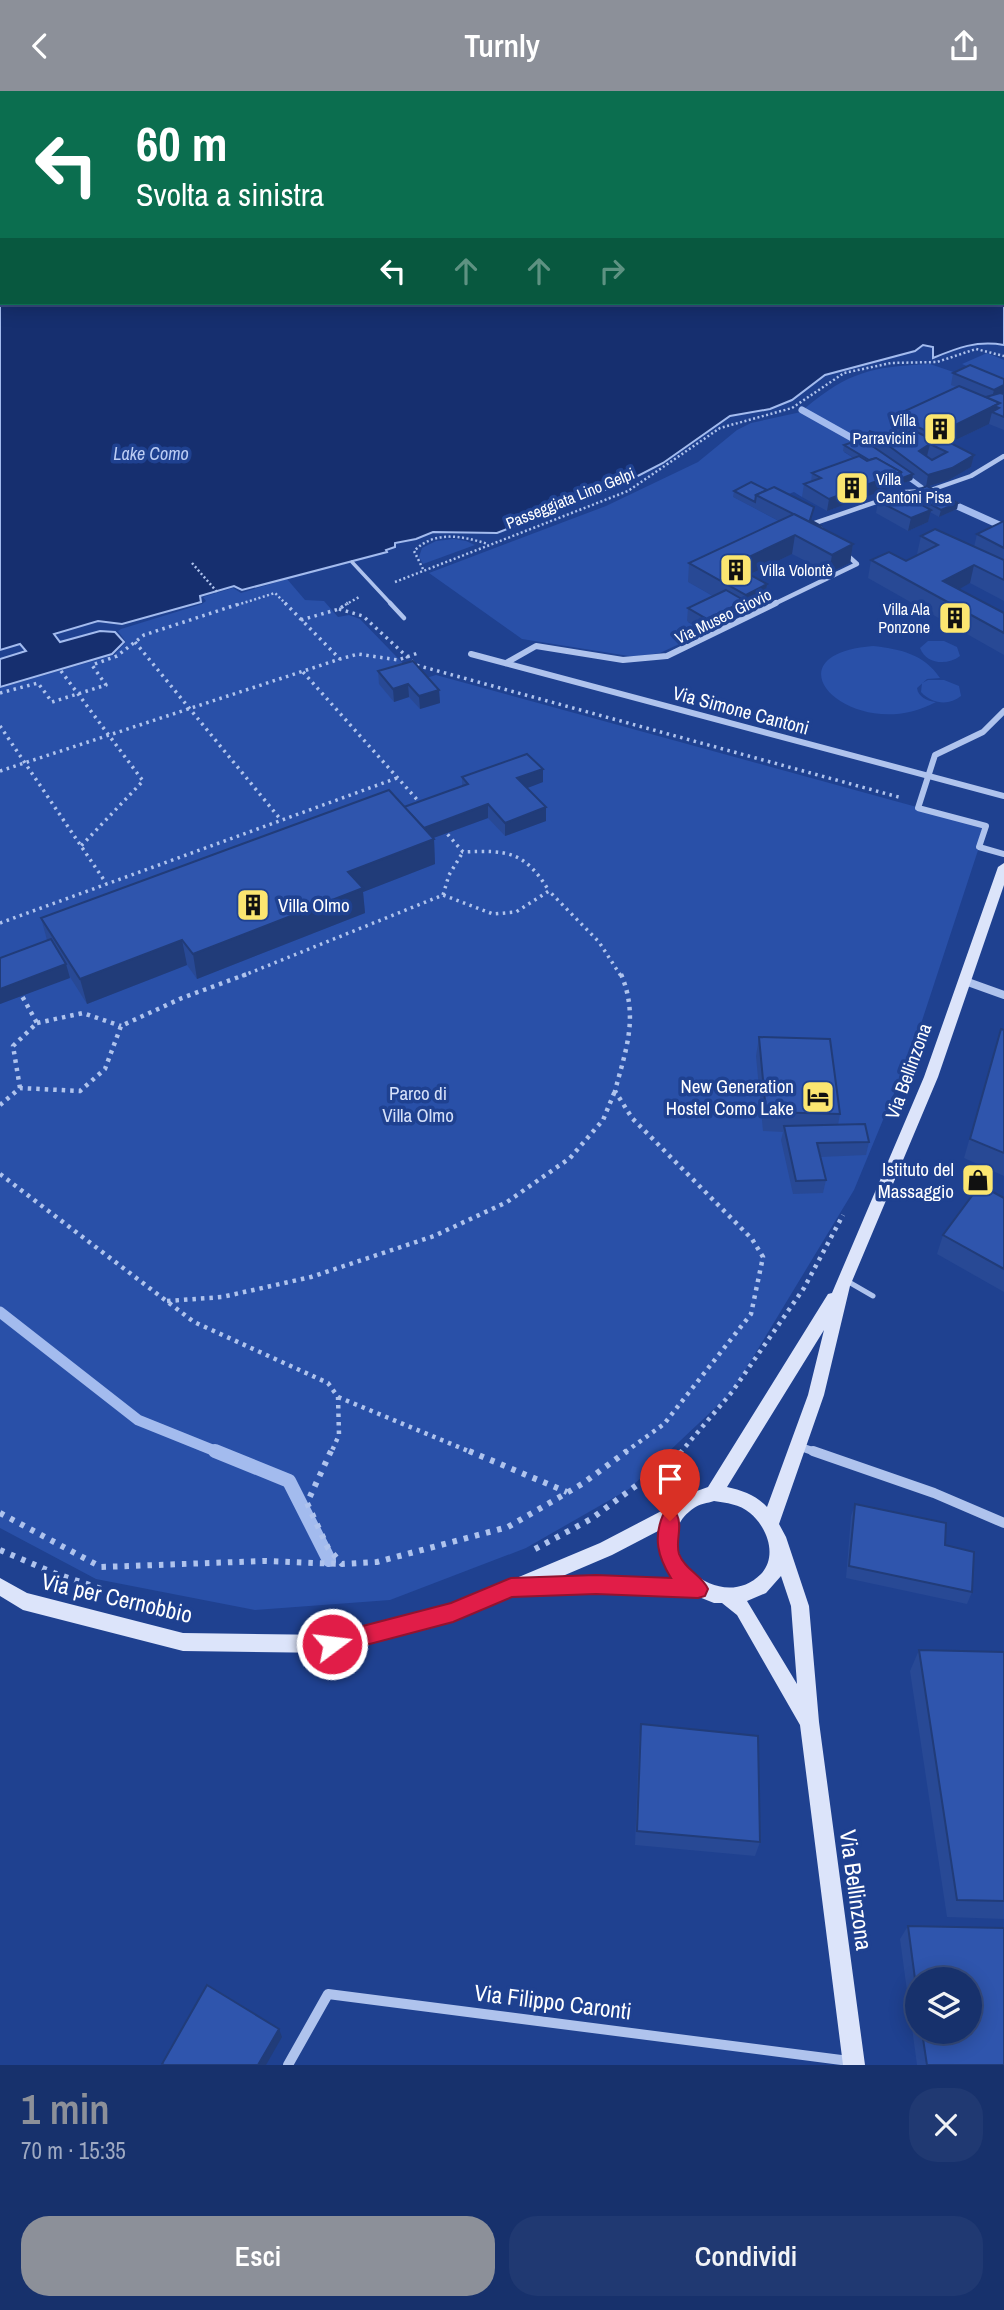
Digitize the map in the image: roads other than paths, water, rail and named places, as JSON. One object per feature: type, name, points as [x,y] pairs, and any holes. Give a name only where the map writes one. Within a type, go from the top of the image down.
[{"type":"main road","name":"Via Bellinzona","points":[[714,1493],[843,1283],[911,1128],[1004,867]]},
{"type":"main road","name":"Via Bellinzona","points":[[843,1283],[816,1395],[797,1445],[774,1529],[800,1606],[808,1722],[854,2063]]},
{"type":"main road","points":[[714,1493],[731,1494],[747,1500],[774,1529],[778,1557],[765,1582],[748,1593],[727,1596],[698,1589],[681,1576],[670,1558],[666,1540],[670,1521],[675,1513],[688,1501],[714,1493]]},
{"type":"main road","name":"Via per Cernobbio","points":[[0,1586],[23,1601],[183,1642],[332,1644],[453,1613],[606,1549],[675,1513]]},
{"type":"main road","name":"Via per Cernobbio","points":[[511,1588],[596,1584],[698,1589]]},
{"type":"main road","name":"Via Bellinzona","points":[[727,1596],[743,1609],[808,1722]]},
{"type":"street","points":[[823,532],[815,523],[905,492],[928,491],[971,476],[1004,456]]},
{"type":"street","name":"Via Museo Giovio","points":[[506,663],[536,646],[623,660],[652,659],[674,653],[857,564],[840,548]]},
{"type":"street","name":"Via Simone Cantoni","points":[[471,654],[1004,796]]},
{"type":"street","points":[[1004,711],[983,732],[935,755],[918,808],[986,826],[979,847],[1004,854]]},
{"type":"street","points":[[965,981],[1004,995]]},
{"type":"street","points":[[797,1445],[934,1493],[1004,1523]]},
{"type":"street","name":"Via Filippo Caronti","points":[[288,2065],[328,1994],[854,2063]]},
{"type":"lane","points":[[352,562],[404,618]]},
{"type":"lane","points":[[843,1283],[873,1296]]},
{"type":"water","name":"Lake Como","points":[[0,305],[1004,305],[1004,345],[976,344],[933,358],[933,347],[923,345],[915,351],[825,375],[792,400],[770,409],[730,416],[663,463],[630,480],[497,533],[433,532],[395,543],[395,547],[386,550],[387,552],[242,590],[234,586],[200,596],[201,602],[122,624],[98,621],[54,634],[60,642],[100,631],[115,632],[124,642],[112,654],[0,687],[0,659],[26,651],[20,644],[0,650]]},
{"type":"waterway","points":[[802,410],[868,447]]},
{"type":"waterway","points":[[901,471],[922,486]]},
{"type":"waterway","points":[[946,501],[1004,527]]},
{"type":"waterway","points":[[0,1312],[138,1420],[220,1453]]},
{"type":"waterway","points":[[215,1451],[289,1481],[329,1560]]},
{"type":"place","name":"Villa Parravicini","points":[[940,429]]},
{"type":"place","name":"Villa Cantoni Pisa","points":[[852,488]]},
{"type":"place","name":"Villa Volontè","points":[[736,570]]},
{"type":"place","name":"Villa Ala Ponzone","points":[[955,618]]},
{"type":"place","name":"Villa Olmo","points":[[253,905]]},
{"type":"place","name":"New Generation Hostel Como Lake","points":[[818,1097]]},
{"type":"place","name":"Istituto del Massaggio","points":[[978,1180]]},
{"type":"park label","name":"Parco di Villa Olmo","points":[[418,1104]]}]
